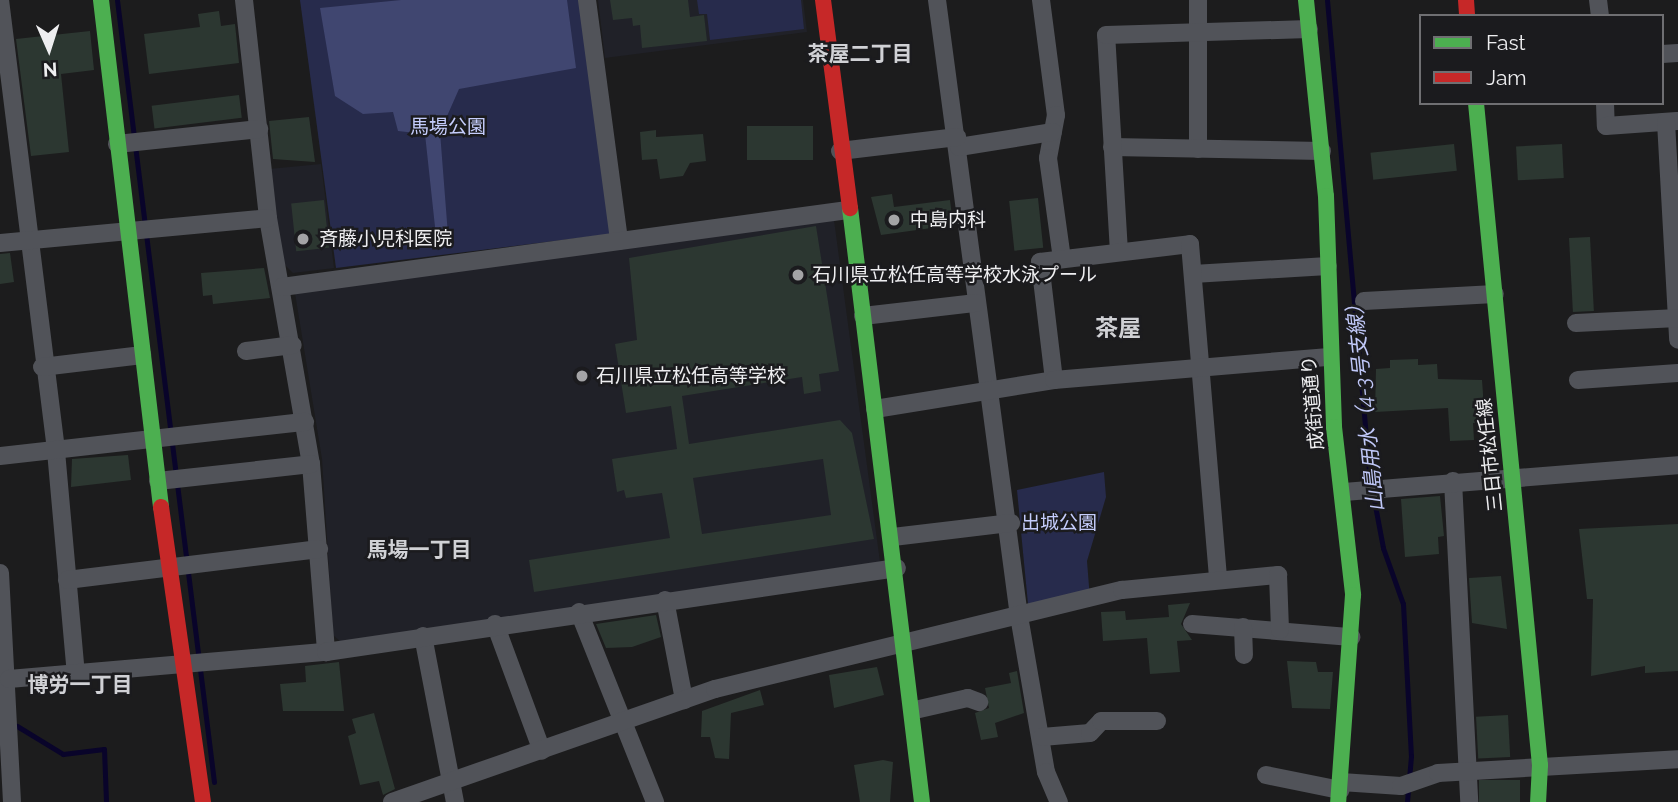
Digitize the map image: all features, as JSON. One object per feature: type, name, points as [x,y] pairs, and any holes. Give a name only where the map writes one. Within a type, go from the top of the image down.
[{"type":"street","points":[[0,0],[8,155],[26,239],[42,367],[57,451],[76,676]]},
{"type":"street","points":[[101,0],[129,143],[140,229],[142,355],[166,438],[172,480],[194,666],[204,802]]},
{"type":"street","points":[[244,0],[268,218],[293,345],[311,464],[326,652]]},
{"type":"street","points":[[587,0],[619,241]]},
{"type":"street","points":[[823,0],[840,150],[907,642],[922,802]]},
{"type":"street","points":[[937,0],[958,142],[976,303],[993,392],[1011,523],[1019,616],[1046,772],[1059,802]]},
{"type":"street","points":[[1041,0],[1053,132],[1048,158],[1062,259]]},
{"type":"street","points":[[1198,0],[1198,149]]},
{"type":"street","name":"成街道通り","points":[[1306,0],[1322,151],[1329,357],[1344,492],[1352,637],[1340,791]]},
{"type":"street","points":[[1119,252],[1106,34],[1309,29]]},
{"type":"street","name":"三日市松任線","points":[[1476,105],[1540,765],[1538,802]]},
{"type":"street","points":[[1605,105],[1606,126],[1672,122],[1678,340]]},
{"type":"street","points":[[129,143],[259,129]]},
{"type":"street","points":[[840,150],[1053,132]]},
{"type":"street","points":[[1112,147],[1322,151]]},
{"type":"street","points":[[282,287],[848,210]]},
{"type":"street","points":[[0,243],[268,218]]},
{"type":"street","points":[[1054,380],[1040,262],[1190,244],[1218,580]]},
{"type":"street","points":[[1193,274],[1328,266]]},
{"type":"street","points":[[1364,301],[1495,294]]},
{"type":"street","points":[[863,316],[976,303]]},
{"type":"street","points":[[1576,323],[1677,318]]},
{"type":"street","points":[[246,351],[293,345]]},
{"type":"street","points":[[42,367],[142,355]]},
{"type":"street","points":[[875,409],[1054,380],[1329,357]]},
{"type":"street","points":[[1578,380],[1678,373]]},
{"type":"street","points":[[0,456],[305,422]]},
{"type":"street","points":[[172,480],[311,464]]},
{"type":"street","points":[[1344,492],[1513,474],[1678,465]]},
{"type":"street","points":[[1453,481],[1469,802]]},
{"type":"street","points":[[893,537],[1011,523]]},
{"type":"street","points":[[67,580],[319,549]]},
{"type":"street","points":[[9,679],[194,666],[326,652],[495,624],[897,568]]},
{"type":"street","points":[[0,573],[9,679],[5,735],[12,802]]},
{"type":"street","points":[[392,802],[451,784],[684,700],[1122,590],[1278,575],[1280,630]]},
{"type":"street","points":[[665,600],[684,700]]},
{"type":"street","points":[[579,612],[627,721],[655,802]]},
{"type":"street","points":[[495,624],[542,751]]},
{"type":"street","points":[[1192,624],[1352,637]]},
{"type":"street","points":[[1243,627],[1244,655]]},
{"type":"street","points":[[423,636],[455,802]]},
{"type":"street","points":[[915,710],[968,698],[979,702]]},
{"type":"street","points":[[1042,737],[1090,733],[1101,721],[1157,721]]},
{"type":"street","points":[[1266,775],[1340,791],[1408,783],[1467,771],[1678,759]]},
{"type":"shaded area","points":[[401,0],[567,0],[576,68],[459,89],[440,132],[448,235],[436,236],[425,134],[398,131],[393,112],[363,114],[335,96],[320,8]]},
{"type":"shaded area","points":[[598,0],[803,0],[807,32],[605,58]]},
{"type":"shaded area","name":"斉藤小児科医院","points":[[321,164],[334,268],[293,273],[280,260],[269,169]]},
{"type":"shaded area","name":"石川県立松任高等学校","points":[[834,220],[880,562],[341,642],[333,635],[322,459],[295,293]]},
{"type":"green space","name":"馬場公園","points":[[300,0],[579,0],[611,234],[336,268]]},
{"type":"green space","points":[[697,0],[801,0],[804,29],[710,40],[707,14],[699,14]]},
{"type":"green space","name":"出城公園","points":[[1104,472],[1106,497],[1087,561],[1090,599],[1029,614],[1017,490]]},
{"type":"building","points":[[610,0],[688,0],[690,17],[704,15],[707,41],[642,48],[640,25],[633,26],[632,18],[613,20]]},
{"type":"building","points":[[219,11],[221,26],[235,24],[239,63],[149,74],[144,34],[200,27],[198,14]]},
{"type":"building","points":[[90,31],[94,70],[61,74],[69,152],[31,156],[16,39]]},
{"type":"building","points":[[239,95],[242,118],[154,129],[152,106]]},
{"type":"building","points":[[309,117],[315,162],[273,159],[269,121]]},
{"type":"building","points":[[747,126],[813,126],[813,160],[747,160]]},
{"type":"building","points":[[656,130],[656,137],[703,134],[706,161],[690,163],[683,176],[660,179],[657,159],[642,160],[641,148],[640,132]]},
{"type":"building","points":[[1454,144],[1457,171],[1373,180],[1370,153]]},
{"type":"building","points":[[1562,144],[1564,178],[1518,180],[1516,146]]},
{"type":"building","points":[[892,194],[894,207],[950,200],[953,225],[881,235],[871,197]]},
{"type":"building","points":[[1038,198],[1043,248],[1014,251],[1009,201]]},
{"type":"building","name":"斉藤小児科医院","points":[[324,200],[329,248],[296,251],[291,203]]},
{"type":"building","name":"石川県立松任高等学校","points":[[816,226],[839,371],[819,374],[821,391],[804,394],[802,377],[682,396],[689,444],[840,420],[852,433],[874,539],[534,592],[529,560],[670,538],[662,493],[626,498],[624,490],[617,492],[612,459],[677,449],[671,406],[626,413],[615,344],[637,340],[629,258]],"holes":[[[823,459],[831,515],[702,534],[693,478]]]},
{"type":"building","points":[[1590,237],[1594,311],[1573,312],[1569,238]]},
{"type":"building","points":[[10,253],[14,282],[0,284],[0,254]]},
{"type":"building","points":[[264,268],[270,298],[213,304],[212,295],[203,296],[201,273]]},
{"type":"building","points":[[1418,359],[1418,365],[1437,364],[1438,379],[1482,380],[1485,422],[1473,423],[1474,440],[1450,441],[1448,408],[1375,412],[1376,369],[1390,368],[1390,360]]},
{"type":"building","points":[[128,455],[131,480],[71,487],[72,459]]},
{"type":"building","points":[[1440,496],[1444,536],[1438,537],[1439,554],[1405,557],[1401,499]]},
{"type":"building","points":[[1678,524],[1678,671],[1645,673],[1645,666],[1591,676],[1593,599],[1587,599],[1579,529]]},
{"type":"building","points":[[1501,576],[1507,629],[1472,623],[1469,578]]},
{"type":"building","points":[[1190,603],[1181,624],[1192,640],[1177,641],[1180,672],[1150,674],[1147,638],[1103,641],[1101,612],[1125,611],[1126,620],[1169,617],[1168,605]]},
{"type":"building","points":[[656,615],[661,637],[632,647],[606,648],[596,624]]},
{"type":"building","points":[[1287,661],[1316,662],[1318,672],[1333,672],[1330,709],[1292,708]]},
{"type":"building","points":[[339,662],[344,711],[283,711],[280,684],[306,682],[305,666]]},
{"type":"building","points":[[877,667],[884,695],[834,708],[829,675]]},
{"type":"building","points":[[1017,671],[1024,713],[995,723],[998,737],[981,740],[975,713],[989,708],[985,688],[1011,683],[1009,673]]},
{"type":"building","points":[[760,690],[764,705],[731,713],[729,759],[715,758],[710,737],[701,737],[702,711]]},
{"type":"building","points":[[374,713],[395,789],[383,795],[379,781],[360,785],[348,736],[356,733],[352,719]]},
{"type":"building","points":[[1508,715],[1510,757],[1478,759],[1476,717]]},
{"type":"building","points":[[883,760],[893,762],[890,802],[860,802],[854,765]]},
{"type":"building","points":[[1479,780],[1520,780],[1520,802],[1479,802]]},
{"type":"waterway","points":[[117,0],[214,782]]},
{"type":"waterway","name":"山島用水（4-3号支線）","points":[[1327,0],[1370,479],[1383,548],[1403,604],[1411,756],[1407,802]]},
{"type":"waterway","points":[[17,726],[63,754],[104,749],[106,802]]},
{"type":"traffic: fast","points":[[101,0],[161,507]]},
{"type":"traffic: fast","points":[[1306,0],[1326,196],[1334,427],[1353,595],[1338,802]]},
{"type":"traffic: fast","points":[[1476,105],[1540,765],[1538,802]]},
{"type":"traffic: fast","points":[[850,208],[922,802]]},
{"type":"traffic: jam","points":[[823,0],[850,208]]},
{"type":"traffic: jam","points":[[1466,0],[1467,14]]},
{"type":"traffic: jam","points":[[161,507],[203,802]]},
{"type":"place","name":"中島内科","points":[[894,220]]},
{"type":"place","name":"斉藤小児科医院","points":[[303,239]]},
{"type":"place","name":"石川県立松任高等学校水泳プール","points":[[798,275]]},
{"type":"place","name":"石川県立松任高等学校","points":[[582,376]]},
{"type":"district","name":"茶屋二丁目","points":[[860,54]]},
{"type":"district","name":"茶屋","points":[[1118,328]]},
{"type":"district","name":"馬場一丁目","points":[[419,550]]},
{"type":"district","name":"博労一丁目","points":[[80,685]]}]
